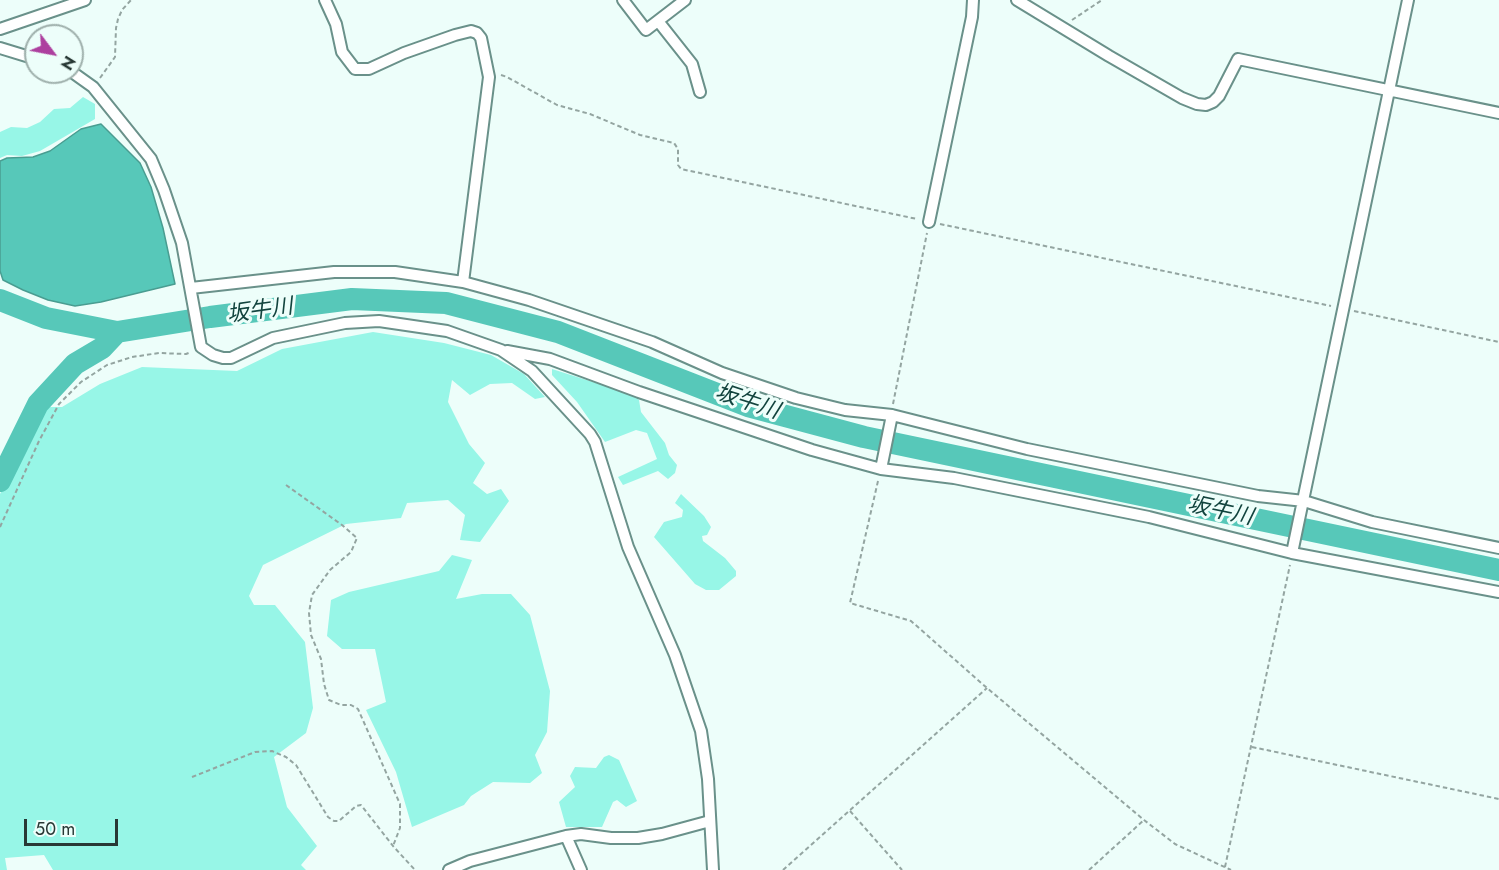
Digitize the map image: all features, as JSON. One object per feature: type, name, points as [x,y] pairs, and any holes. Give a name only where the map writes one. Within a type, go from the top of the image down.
[{"type":"street","points":[[0,29],[85,0]]},
{"type":"street","points":[[325,0],[336,24],[342,52],[355,69],[369,69],[404,53],[471,31],[482,38],[489,73],[463,282]]},
{"type":"street","points":[[623,0],[646,30],[685,0]]},
{"type":"street","points":[[929,222],[972,17],[973,0]]},
{"type":"street","points":[[1017,0],[1182,98],[1197,104],[1206,105],[1219,96],[1238,59],[1499,113]]},
{"type":"street","points":[[1292,553],[1408,0]]},
{"type":"street","points":[[658,21],[692,64],[700,92]]},
{"type":"street","points":[[0,48],[24,55]]},
{"type":"street","points":[[84,81],[93,87],[151,159],[182,243],[200,341],[213,355],[223,358],[231,357],[273,338],[345,323],[379,321],[447,331],[501,350],[550,359],[639,392],[813,450],[1137,515],[1292,553],[1499,592]]},
{"type":"street","points":[[191,288],[334,272],[395,272],[463,282],[529,300],[652,342],[722,373],[796,398],[1027,449],[1257,496],[1304,501],[1372,522],[1499,548]]},
{"type":"street","points":[[501,350],[532,370],[596,442],[628,547],[675,655],[701,731],[708,779],[713,870]]},
{"type":"street","points":[[882,464],[891,420]]},
{"type":"street","points":[[449,870],[470,861],[566,836],[581,834],[611,838],[638,838],[710,821]]},
{"type":"street","points":[[566,836],[581,870]]},
{"type":"path","points":[[93,87],[115,57],[118,19],[131,0]]},
{"type":"path","points":[[1062,27],[1102,0]]},
{"type":"path","points":[[489,73],[507,77],[556,105],[590,114],[640,135],[675,143],[678,149],[678,165],[681,169],[1499,342]]},
{"type":"path","points":[[891,420],[929,222]]},
{"type":"path","points":[[0,527],[39,441],[59,404],[81,382],[107,365],[132,357],[159,353],[186,354],[200,341]]},
{"type":"path","points":[[882,464],[850,603],[911,621],[1144,820],[1175,844],[1231,870]]},
{"type":"path","points":[[286,486],[357,538],[351,552],[330,570],[312,595],[309,613],[311,635],[321,659],[324,684],[329,700],[358,709],[400,804],[400,828],[393,846]]},
{"type":"path","points":[[1226,867],[1292,553]]},
{"type":"path","points":[[783,870],[987,688]]},
{"type":"path","points":[[1251,747],[1499,799]]},
{"type":"path","points":[[192,777],[255,752],[272,752],[286,757],[296,765],[328,817],[334,821],[339,820],[361,805],[414,870]]},
{"type":"path","points":[[850,812],[902,870]]},
{"type":"path","points":[[1089,870],[1144,820]]},
{"type":"shaded area","points":[[83,97],[95,104],[95,119],[40,151],[22,156],[7,155],[0,158],[0,132],[11,127],[27,128],[40,122],[54,109],[70,108]]},
{"type":"shaded area","points":[[101,124],[140,163],[151,187],[163,228],[175,284],[75,306],[48,300],[3,280],[0,271],[0,161],[7,158],[33,157],[50,151],[81,129]]},
{"type":"shaded area","points":[[373,332],[444,343],[491,355],[524,374],[545,397],[535,399],[512,383],[490,384],[470,395],[452,380],[448,402],[469,444],[485,463],[473,483],[487,494],[501,489],[509,501],[480,542],[460,540],[465,515],[448,500],[407,503],[401,518],[346,524],[263,565],[249,596],[254,605],[275,605],[305,642],[313,708],[306,733],[274,757],[287,807],[317,846],[301,865],[306,870],[53,870],[44,855],[5,858],[7,870],[0,870],[0,494],[44,407],[62,407],[100,384],[142,367],[237,371],[282,349]]},
{"type":"shaded area","points":[[552,369],[634,395],[639,400],[641,412],[665,443],[669,455],[677,465],[675,473],[668,479],[658,471],[623,485],[618,477],[657,459],[647,433],[636,430],[605,442],[577,402],[552,375]]},
{"type":"shaded area","points":[[681,494],[704,516],[711,527],[707,535],[702,536],[703,541],[725,558],[736,571],[736,576],[719,590],[706,590],[695,584],[654,537],[664,522],[682,517],[683,510],[675,503]]},
{"type":"shaded area","points":[[452,555],[472,560],[456,599],[482,594],[511,594],[530,615],[550,691],[547,732],[535,755],[542,773],[530,783],[493,782],[471,796],[464,805],[412,827],[396,772],[366,710],[386,702],[375,649],[342,649],[327,636],[331,600],[349,592],[439,571]]},
{"type":"shaded area","points":[[609,755],[619,760],[637,801],[626,807],[617,800],[613,802],[602,827],[566,827],[559,802],[575,787],[570,776],[575,767],[596,768],[604,757]]},
{"type":"waterway","name":"坂牛川","points":[[0,300],[46,318],[117,332],[210,317],[352,299],[446,303],[558,332],[748,406],[864,437],[1499,570]]},
{"type":"waterway","points":[[0,481],[38,404],[75,364],[102,348],[117,332]]}]
